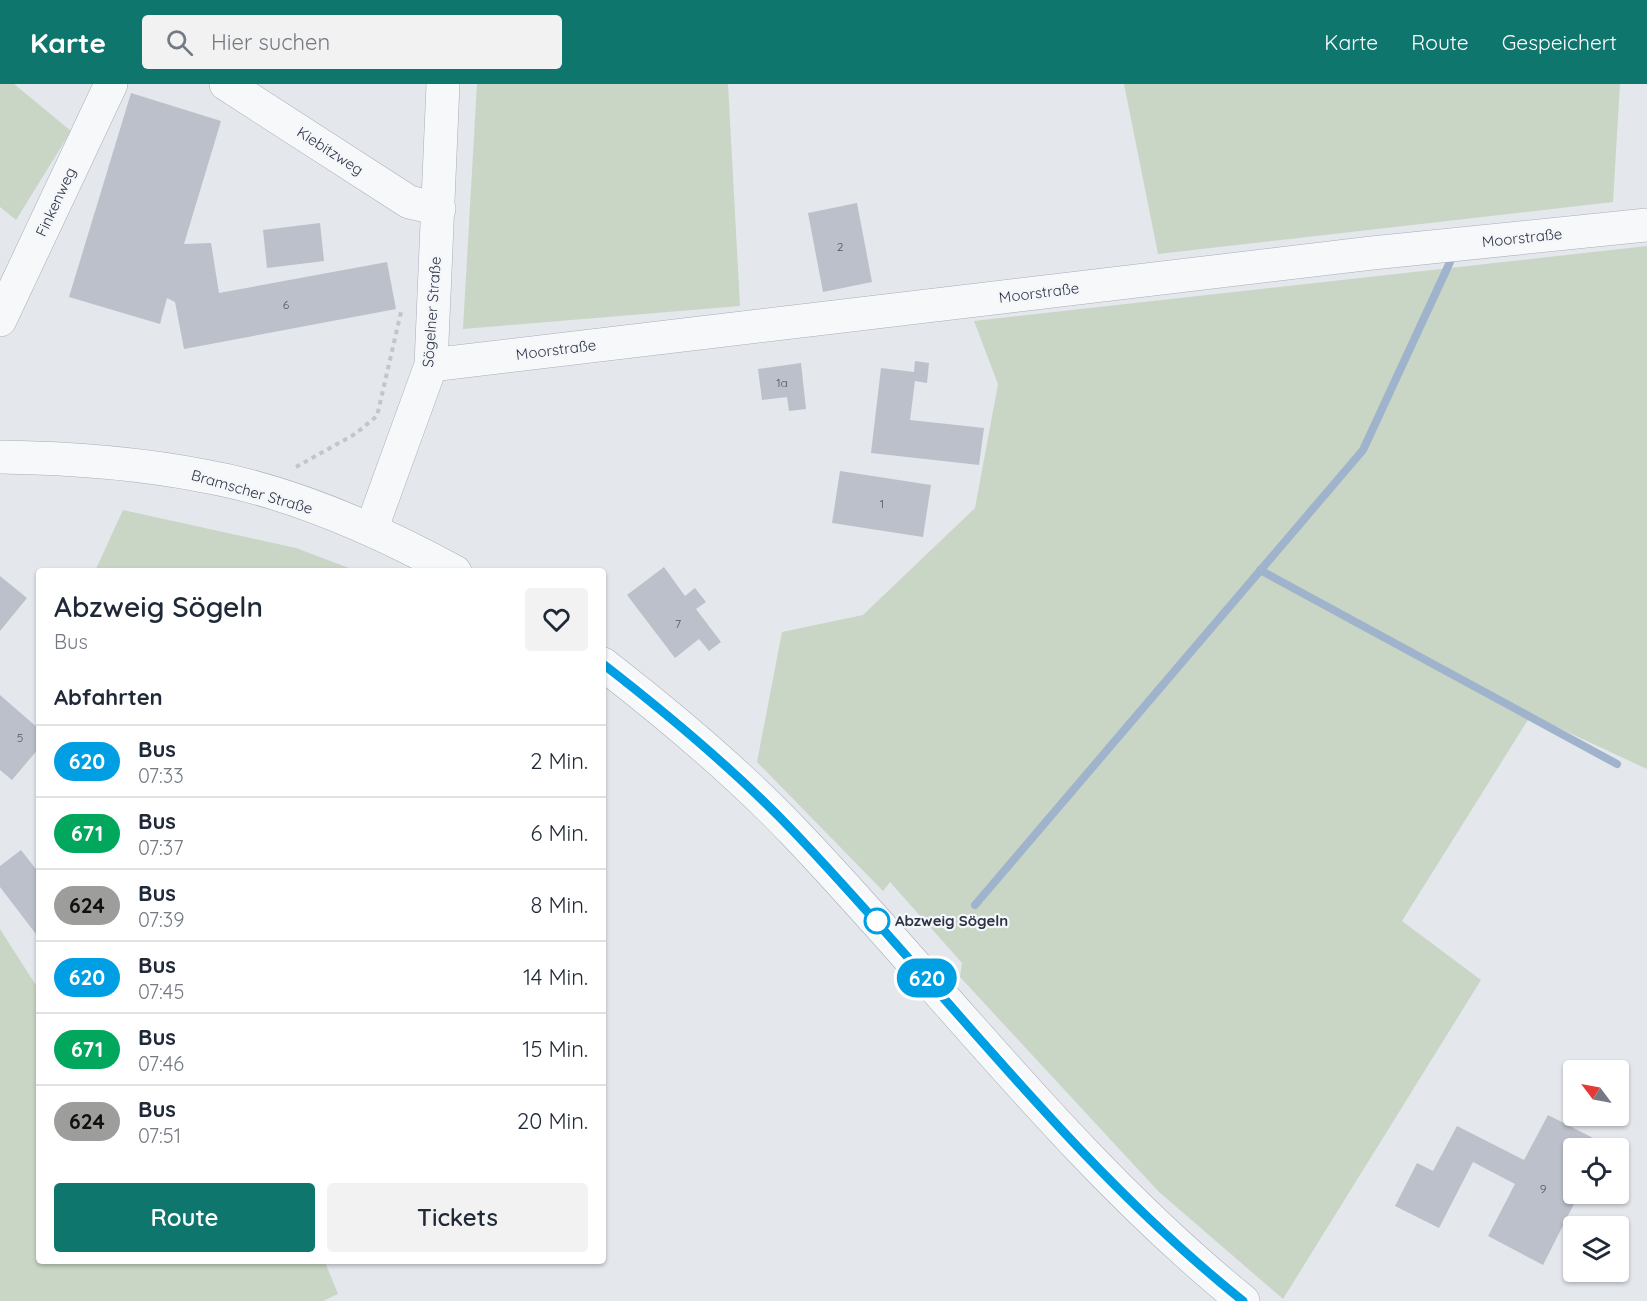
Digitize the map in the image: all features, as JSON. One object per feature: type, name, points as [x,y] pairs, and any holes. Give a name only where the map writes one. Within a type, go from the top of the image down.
[{"type":"street","name":"Finkenweg","points":[[0,320],[111,84]]},
{"type":"street","name":"Kiebitzweg","points":[[226,84],[409,202],[439,209]]},
{"type":"street","name":"Sögelner Straße","points":[[371,530],[431,365],[443,84]]},
{"type":"street","name":"Moorstraße","points":[[431,365],[1360,255],[1647,225]]},
{"type":"street","name":"Bramscher Straße","points":[[0,457],[60,458],[205,476],[285,498],[371,530],[447,568]]},
{"type":"street","points":[[606,666],[726,765],[784,822],[881,925],[1097,1168],[1243,1301]]},
{"type":"path","points":[[285,498],[295,468],[355,434],[377,416],[393,354]]},
{"type":"green space","points":[[0,84],[14,84],[71,131],[16,220],[0,207]]},
{"type":"green space","points":[[477,84],[728,84],[740,306],[463,329]]},
{"type":"green space","points":[[1124,84],[1620,84],[1613,202],[1158,254]]},
{"type":"green space","points":[[1647,246],[1647,769],[1531,715],[1402,921],[1481,980],[1283,1299],[1159,1192],[960,977],[962,963],[890,882],[883,891],[757,762],[782,632],[863,615],[975,508],[998,384],[974,321]]},
{"type":"green space","points":[[123,510],[296,548],[349,568],[96,568]]},
{"type":"green space","points":[[0,929],[36,985],[36,1264],[326,1264],[338,1294],[323,1301],[0,1301]]},
{"type":"building","points":[[131,93],[221,121],[184,244],[211,243],[219,293],[387,262],[396,309],[184,349],[175,302],[167,298],[160,324],[69,297]]},
{"type":"building","points":[[857,203],[872,282],[823,292],[808,213]]},
{"type":"building","points":[[320,223],[324,261],[267,268],[263,230]]},
{"type":"building","points":[[915,361],[929,363],[927,383],[915,381],[910,420],[984,428],[979,465],[871,453],[881,368],[914,372]]},
{"type":"building","points":[[801,363],[806,409],[789,411],[787,397],[762,400],[758,369]]},
{"type":"building","points":[[840,471],[931,485],[923,537],[832,523]]},
{"type":"building","points":[[664,567],[685,596],[695,588],[706,602],[696,609],[721,642],[709,651],[699,639],[675,658],[627,595]]},
{"type":"building","points":[[0,576],[27,598],[0,631]]},
{"type":"building","points":[[0,695],[36,726],[36,752],[12,780],[0,770]]},
{"type":"building","points":[[21,850],[36,869],[36,934],[0,887],[0,866]]},
{"type":"building","points":[[1548,1115],[1563,1123],[1563,1126],[1570,1126],[1593,1138],[1563,1138],[1563,1204],[1574,1204],[1568,1216],[1563,1216],[1563,1226],[1543,1265],[1488,1236],[1515,1184],[1473,1162],[1439,1228],[1395,1206],[1417,1163],[1433,1171],[1457,1126],[1524,1160]]},
{"type":"waterway","points":[[975,905],[1363,450],[1450,262]]},
{"type":"waterway","points":[[1260,570],[1617,764]]},
{"type":"bus line","name":"620","points":[[606,666],[662,710],[726,765],[793,830],[881,925],[1097,1168],[1243,1301]]},
{"type":"place","name":"Abzweig Sögeln","points":[[877,921]]}]
